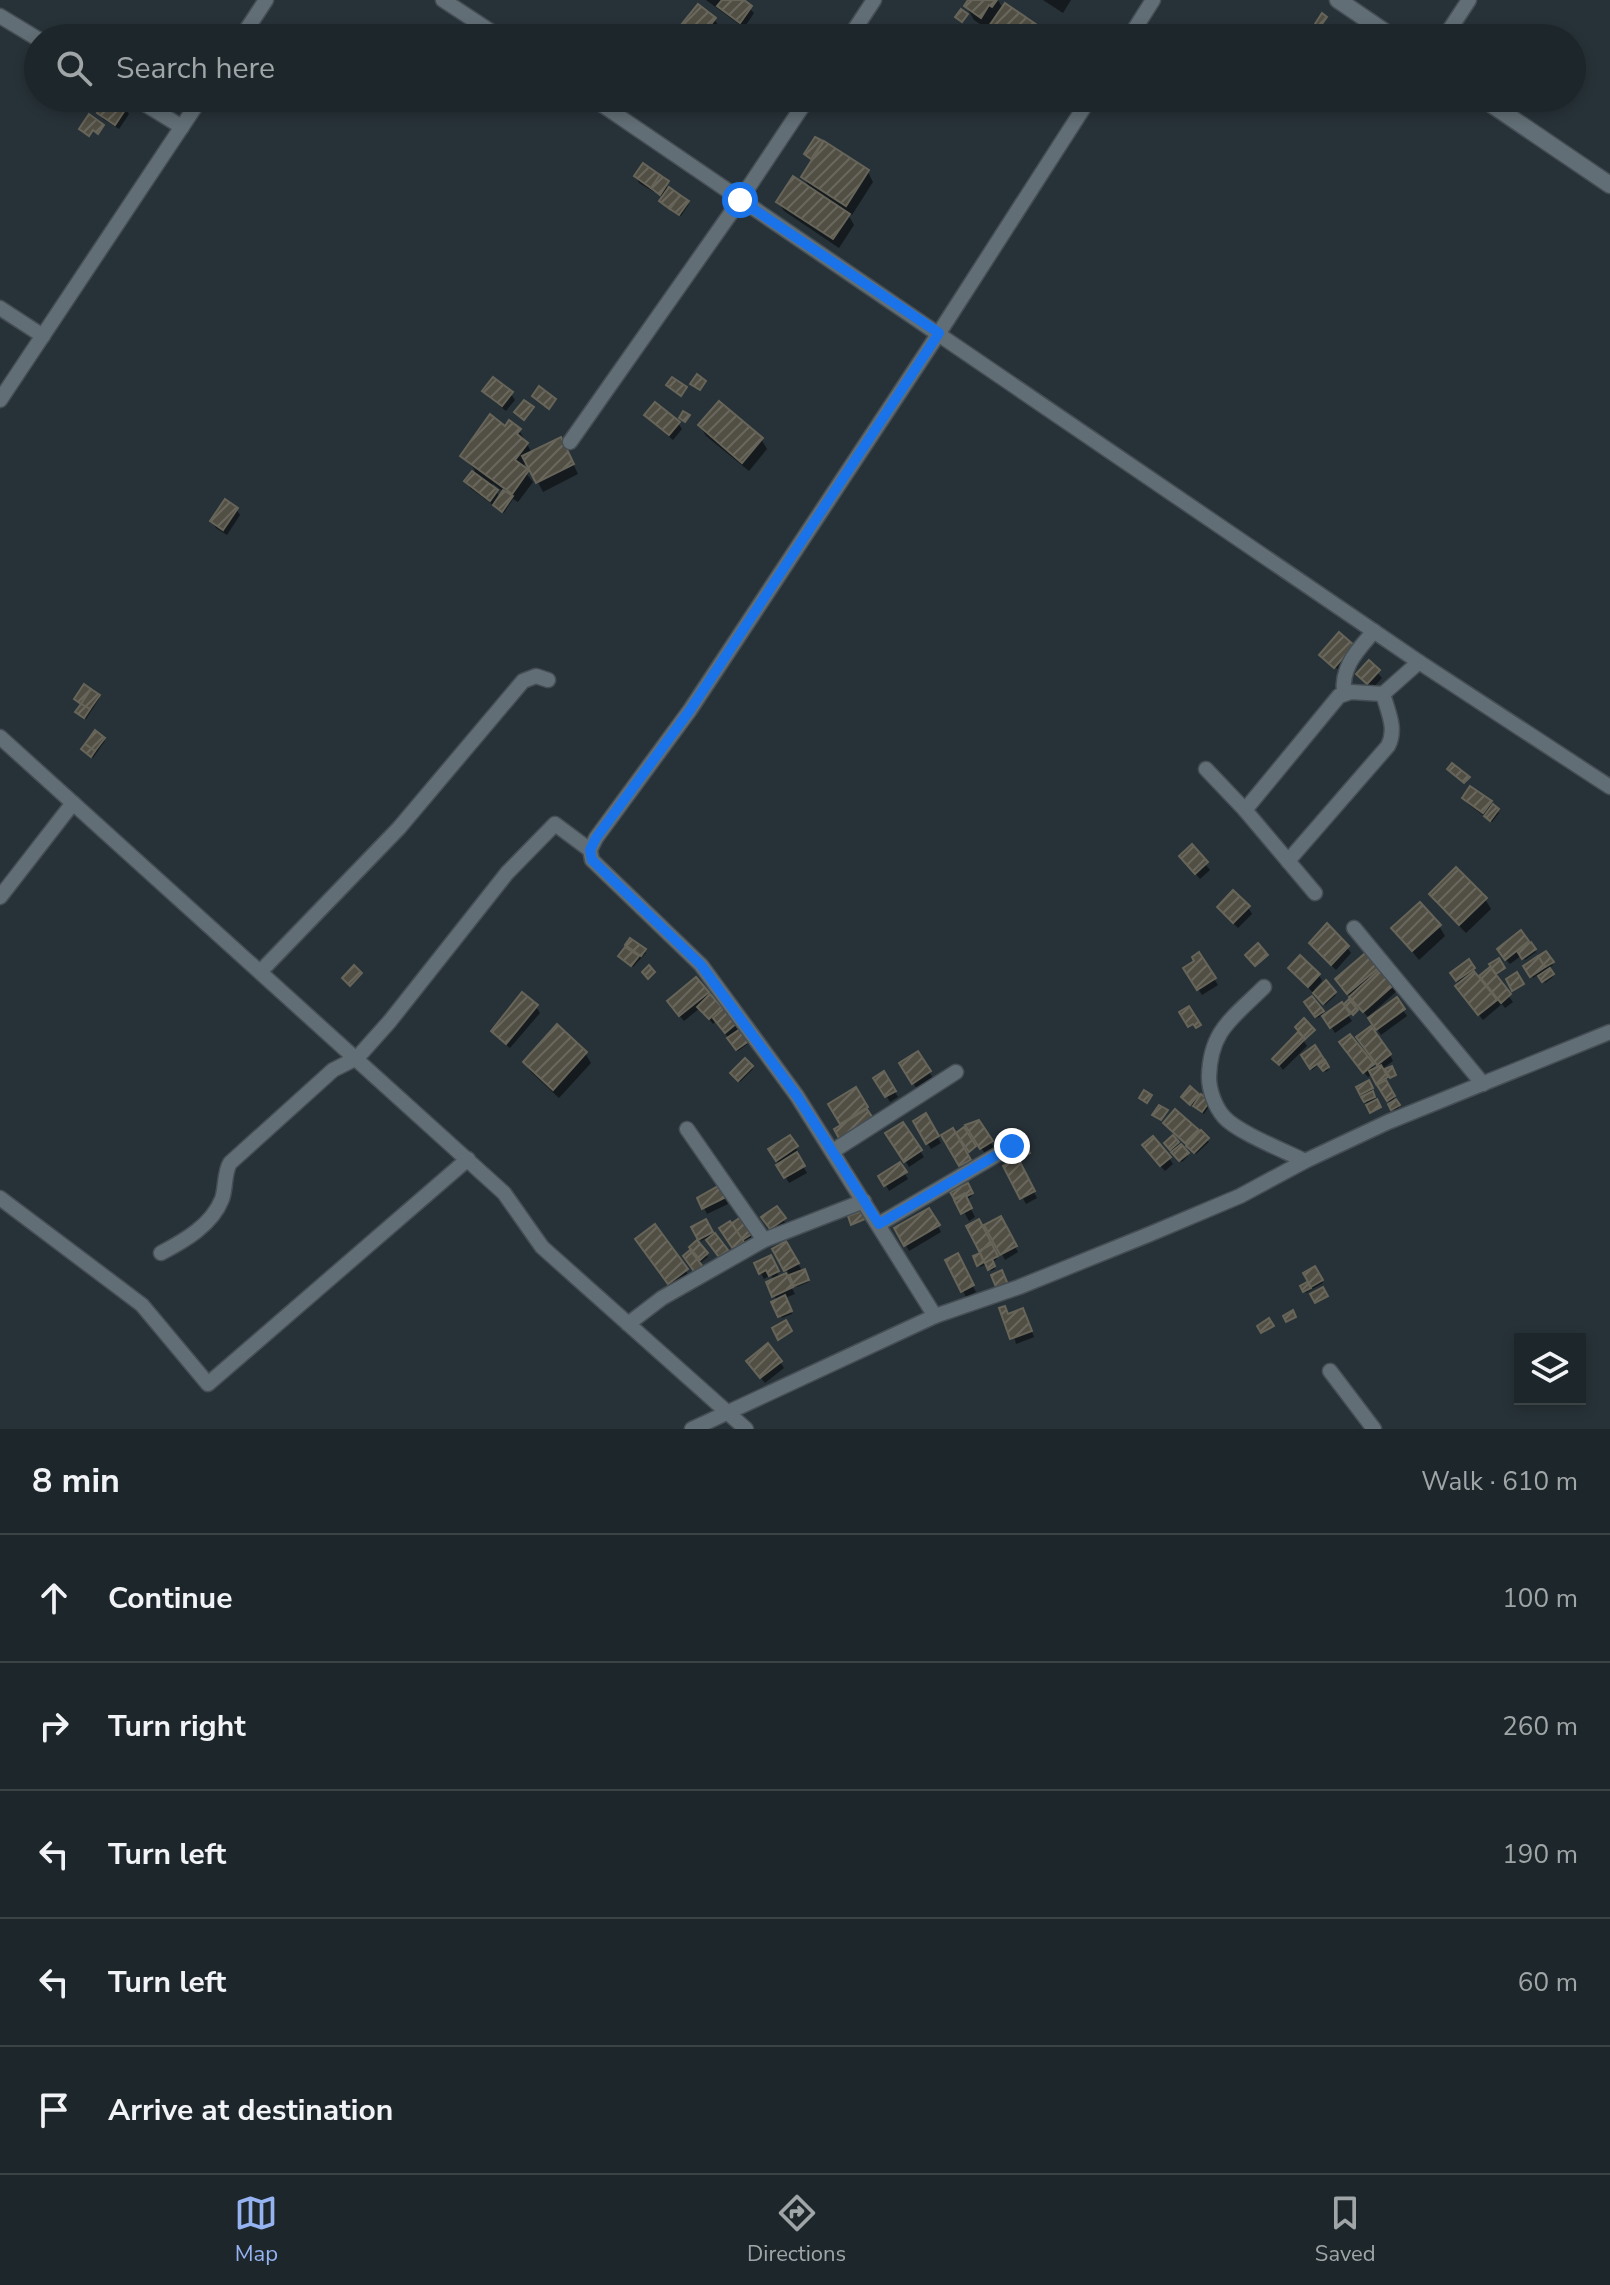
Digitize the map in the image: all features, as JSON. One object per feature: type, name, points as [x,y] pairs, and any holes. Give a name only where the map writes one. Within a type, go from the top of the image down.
[{"type":"street","points":[[250,24],[266,0]]},
{"type":"street","points":[[443,0],[480,24]]},
{"type":"street","points":[[858,24],[874,0]]},
{"type":"street","points":[[1138,24],[1153,0]]},
{"type":"street","points":[[1338,0],[1373,24]]},
{"type":"street","points":[[1453,24],[1469,0]]},
{"type":"street","points":[[0,16],[24,31]]},
{"type":"street","points":[[158,112],[182,127]]},
{"type":"street","points":[[0,400],[192,112]]},
{"type":"street","points":[[612,112],[1419,662],[1610,787]]},
{"type":"street","points":[[570,442],[799,112]]},
{"type":"street","points":[[935,1316],[797,1096],[701,965],[592,860],[590,850],[690,710],[1081,112]]},
{"type":"street","points":[[1503,112],[1610,185]]},
{"type":"street","points":[[0,308],[43,336]]},
{"type":"street","points":[[1245,810],[1344,693],[1343,680],[1350,659],[1374,631]]},
{"type":"street","points":[[1344,693],[1383,694],[1419,662]]},
{"type":"street","points":[[261,971],[399,828],[523,681],[536,676],[548,680]]},
{"type":"street","points":[[1288,861],[1388,746],[1393,737],[1392,724],[1383,694]]},
{"type":"street","points":[[0,737],[468,1159],[504,1193],[542,1247],[746,1429]]},
{"type":"street","points":[[1206,769],[1315,893]]},
{"type":"street","points":[[0,897],[73,803]]},
{"type":"street","points":[[161,1253],[184,1241],[205,1224],[221,1202],[230,1163],[333,1070],[357,1058],[507,873],[555,824],[590,850]]},
{"type":"street","points":[[1354,928],[1483,1084]]},
{"type":"street","points":[[1264,987],[1222,1028],[1213,1042],[1209,1083],[1224,1118],[1305,1161]]},
{"type":"street","points":[[692,1429],[935,1316],[1019,1287],[1150,1234],[1240,1196],[1388,1122],[1610,1032]]},
{"type":"street","points":[[833,1151],[956,1072]]},
{"type":"street","points":[[687,1129],[764,1240]]},
{"type":"street","points":[[879,1224],[1012,1146]]},
{"type":"street","points":[[0,1198],[142,1305],[208,1384],[468,1159]]},
{"type":"street","points":[[628,1324],[662,1298],[764,1240],[864,1201]]},
{"type":"street","points":[[1330,1371],[1374,1429]]},
{"type":"building","points":[[722,0],[744,0],[752,6],[740,23],[717,6]]},
{"type":"building","points":[[968,0],[997,0],[992,7],[989,5],[981,18],[964,6]]},
{"type":"building","points":[[1005,3],[1036,24],[990,24]]},
{"type":"building","points":[[698,4],[716,18],[711,24],[682,24]]},
{"type":"building","points":[[961,9],[968,14],[962,22],[955,17]]},
{"type":"building","points":[[1322,13],[1327,17],[1322,24],[1315,24]]},
{"type":"building","points":[[98,112],[124,112],[115,125]]},
{"type":"building","points":[[89,114],[104,125],[98,134],[93,130],[89,136],[79,129]]},
{"type":"building","points":[[815,137],[823,141],[811,159],[804,154]]},
{"type":"building","points":[[824,141],[869,170],[846,206],[801,177]]},
{"type":"building","points":[[643,163],[660,175],[651,188],[634,176]]},
{"type":"building","points":[[660,175],[669,181],[660,195],[651,188]]},
{"type":"building","points":[[793,176],[850,214],[833,239],[776,202]]},
{"type":"building","points":[[669,187],[680,195],[670,209],[659,201]]},
{"type":"building","points":[[680,195],[689,201],[679,215],[670,209]]},
{"type":"building","points":[[697,374],[706,381],[700,390],[690,384]]},
{"type":"building","points":[[493,377],[513,392],[502,406],[482,391]]},
{"type":"building","points":[[672,377],[687,387],[681,396],[666,385]]},
{"type":"building","points":[[539,386],[556,399],[549,409],[532,396]]},
{"type":"building","points":[[524,400],[534,407],[524,420],[514,412]]},
{"type":"building","points":[[719,401],[763,438],[742,463],[698,425]]},
{"type":"building","points":[[655,402],[680,422],[669,435],[644,415]]},
{"type":"building","points":[[683,411],[690,415],[685,422],[679,418]]},
{"type":"building","points":[[490,414],[505,426],[509,420],[521,429],[517,434],[528,443],[515,460],[529,470],[512,494],[460,456]]},
{"type":"building","points":[[561,437],[574,464],[536,483],[522,456]]},
{"type":"building","points":[[472,471],[498,490],[490,501],[464,481]]},
{"type":"building","points":[[503,490],[513,496],[502,512],[493,505]]},
{"type":"building","points":[[225,499],[238,508],[223,530],[210,521]]},
{"type":"building","points":[[1339,632],[1354,645],[1334,668],[1319,655]]},
{"type":"building","points":[[1369,660],[1380,670],[1367,684],[1356,674]]},
{"type":"building","points":[[84,684],[91,689],[81,704],[74,699]]},
{"type":"building","points":[[91,689],[100,695],[90,709],[81,704]]},
{"type":"building","points":[[81,704],[90,709],[84,718],[75,712]]},
{"type":"building","points":[[95,730],[105,738],[95,751],[85,744]]},
{"type":"building","points":[[85,744],[95,751],[91,757],[81,749]]},
{"type":"building","points":[[1452,763],[1470,777],[1464,783],[1447,769]]},
{"type":"building","points":[[1470,786],[1492,801],[1483,813],[1462,798]]},
{"type":"building","points":[[1493,804],[1499,809],[1490,821],[1484,816]]},
{"type":"building","points":[[1192,844],[1208,862],[1195,874],[1179,856]]},
{"type":"building","points":[[1456,867],[1487,898],[1459,925],[1429,894]]},
{"type":"building","points":[[1233,890],[1250,906],[1233,923],[1217,907]]},
{"type":"building","points":[[1420,902],[1441,925],[1412,951],[1391,928]]},
{"type":"building","points":[[1327,923],[1349,946],[1331,965],[1309,943]]},
{"type":"building","points":[[1521,930],[1529,941],[1505,960],[1497,949]]},
{"type":"building","points":[[630,938],[646,949],[641,956],[625,945]]},
{"type":"building","points":[[1531,942],[1536,949],[1522,959],[1517,951]]},
{"type":"building","points":[[1258,943],[1268,955],[1255,966],[1245,955]]},
{"type":"building","points":[[625,947],[639,956],[631,966],[618,956]]},
{"type":"building","points":[[1369,950],[1382,965],[1347,994],[1335,979]]},
{"type":"building","points":[[1546,951],[1554,962],[1545,967],[1538,956]]},
{"type":"building","points":[[1199,952],[1216,978],[1197,990],[1183,968],[1194,961],[1192,957]]},
{"type":"building","points":[[1300,955],[1320,974],[1308,987],[1288,968]]},
{"type":"building","points":[[1538,956],[1545,967],[1530,977],[1523,966]]},
{"type":"building","points":[[1499,958],[1505,968],[1496,974],[1489,964]]},
{"type":"building","points":[[1469,959],[1475,968],[1456,981],[1450,973]]},
{"type":"building","points":[[354,965],[362,973],[350,986],[342,978]]},
{"type":"building","points":[[649,965],[655,972],[648,979],[642,972]]},
{"type":"building","points":[[1382,967],[1396,983],[1363,1012],[1349,997]]},
{"type":"building","points":[[1490,967],[1511,994],[1501,1003],[1479,976]]},
{"type":"building","points":[[1550,968],[1554,974],[1542,982],[1538,976]]},
{"type":"building","points":[[1474,971],[1497,1000],[1478,1015],[1455,986]]},
{"type":"building","points":[[1517,972],[1524,984],[1512,991],[1506,979]]},
{"type":"building","points":[[696,977],[709,992],[679,1016],[667,1001]]},
{"type":"building","points":[[1326,980],[1336,992],[1323,1004],[1313,993]]},
{"type":"building","points":[[522,992],[538,1005],[506,1044],[491,1031]]},
{"type":"building","points":[[710,994],[722,1007],[709,1019],[697,1007]]},
{"type":"building","points":[[1312,996],[1324,1011],[1315,1017],[1304,1002]]},
{"type":"building","points":[[1397,997],[1405,1009],[1376,1030],[1368,1018]]},
{"type":"building","points":[[1349,999],[1358,1010],[1353,1015],[1344,1004]]},
{"type":"building","points":[[1342,1002],[1350,1014],[1330,1028],[1322,1016]]},
{"type":"building","points":[[1189,1006],[1201,1025],[1196,1028],[1193,1024],[1188,1027],[1179,1012]]},
{"type":"building","points":[[724,1008],[737,1023],[725,1033],[713,1018]]},
{"type":"building","points":[[1304,1018],[1315,1030],[1305,1039],[1295,1027]]},
{"type":"building","points":[[557,1024],[587,1052],[553,1090],[523,1062]]},
{"type":"building","points":[[1371,1026],[1391,1054],[1377,1065],[1356,1037]]},
{"type":"building","points":[[740,1029],[749,1041],[736,1050],[727,1038]]},
{"type":"building","points":[[1298,1032],[1305,1039],[1279,1065],[1272,1059]]},
{"type":"building","points":[[1350,1034],[1374,1064],[1363,1073],[1339,1042]]},
{"type":"building","points":[[1315,1045],[1324,1059],[1310,1069],[1301,1055]]},
{"type":"building","points":[[918,1051],[931,1071],[912,1084],[899,1063]]},
{"type":"building","points":[[745,1058],[753,1066],[738,1081],[730,1073]]},
{"type":"building","points":[[1325,1060],[1329,1067],[1323,1071],[1318,1065]]},
{"type":"building","points":[[1381,1065],[1388,1077],[1376,1084],[1369,1071]]},
{"type":"building","points":[[1392,1066],[1396,1075],[1390,1078],[1385,1069]]},
{"type":"building","points":[[884,1071],[896,1091],[885,1097],[873,1078]]},
{"type":"building","points":[[1369,1080],[1373,1088],[1360,1095],[1356,1087]]},
{"type":"building","points":[[1386,1080],[1395,1096],[1387,1101],[1377,1085]]},
{"type":"building","points":[[1190,1086],[1199,1094],[1190,1105],[1181,1097]]},
{"type":"building","points":[[856,1087],[868,1107],[840,1124],[828,1104]]},
{"type":"building","points":[[1144,1090],[1152,1095],[1147,1103],[1139,1098]]},
{"type":"building","points":[[1373,1091],[1375,1097],[1364,1102],[1361,1097]]},
{"type":"building","points":[[1201,1094],[1210,1101],[1202,1112],[1193,1106]]},
{"type":"building","points":[[1377,1099],[1381,1107],[1370,1113],[1366,1105]]},
{"type":"building","points":[[1396,1099],[1400,1105],[1391,1110],[1388,1104]]},
{"type":"building","points":[[1159,1105],[1168,1110],[1161,1120],[1152,1115]]},
{"type":"building","points":[[867,1109],[874,1120],[840,1140],[834,1129]]},
{"type":"building","points":[[1175,1109],[1199,1130],[1186,1144],[1163,1123]]},
{"type":"building","points":[[926,1113],[939,1136],[926,1144],[913,1121]]},
{"type":"building","points":[[979,1120],[993,1141],[980,1149],[965,1125]]},
{"type":"building","points":[[903,1122],[922,1150],[904,1162],[885,1133]]},
{"type":"building","points":[[964,1127],[976,1146],[969,1152],[956,1133]]},
{"type":"building","points":[[953,1128],[971,1160],[959,1166],[941,1135]]},
{"type":"building","points":[[1201,1130],[1209,1138],[1194,1153],[1186,1146]]},
{"type":"building","points":[[790,1135],[798,1146],[776,1161],[768,1149]]},
{"type":"building","points":[[1173,1135],[1179,1142],[1170,1150],[1164,1143]]},
{"type":"building","points":[[1153,1136],[1171,1157],[1160,1166],[1142,1145]]},
{"type":"building","points":[[1024,1142],[1030,1153],[1022,1157],[1016,1147]]},
{"type":"building","points":[[1181,1144],[1189,1153],[1179,1161],[1171,1152]]},
{"type":"building","points":[[797,1152],[805,1166],[784,1178],[776,1165]]},
{"type":"building","points":[[1018,1158],[1035,1191],[1020,1199],[1003,1166]]},
{"type":"building","points":[[900,1162],[907,1172],[884,1186],[878,1176]]},
{"type":"building","points":[[968,1183],[973,1193],[967,1196],[965,1193],[954,1199],[950,1192]]},
{"type":"building","points":[[720,1185],[726,1197],[702,1209],[697,1198]]},
{"type":"building","points":[[965,1194],[972,1208],[961,1214],[954,1200]]},
{"type":"building","points":[[777,1206],[786,1218],[770,1229],[761,1217]]},
{"type":"building","points":[[929,1208],[940,1225],[904,1246],[894,1228]]},
{"type":"building","points":[[862,1211],[865,1219],[851,1225],[848,1216]]},
{"type":"building","points":[[744,1215],[755,1232],[742,1240],[732,1223]]},
{"type":"building","points":[[1001,1216],[1017,1246],[1000,1255],[984,1225]]},
{"type":"building","points":[[706,1219],[713,1232],[698,1240],[691,1227]]},
{"type":"building","points":[[979,1219],[992,1244],[979,1251],[966,1226]]},
{"type":"building","points":[[730,1221],[744,1242],[733,1249],[719,1228]]},
{"type":"building","points":[[655,1224],[688,1269],[668,1284],[635,1239]]},
{"type":"building","points":[[715,1233],[728,1250],[719,1257],[706,1240]]},
{"type":"building","points":[[697,1240],[708,1253],[700,1260],[689,1247]]},
{"type":"building","points":[[786,1241],[799,1263],[784,1271],[772,1249]]},
{"type":"building","points":[[992,1244],[998,1256],[985,1263],[979,1251]]},
{"type":"building","points":[[690,1250],[704,1268],[696,1274],[683,1256]]},
{"type":"building","points":[[958,1253],[974,1285],[961,1292],[945,1260]]},
{"type":"building","points":[[980,1253],[984,1262],[977,1266],[973,1256]]},
{"type":"building","points":[[771,1255],[779,1271],[769,1276],[766,1270],[759,1274],[754,1263]]},
{"type":"building","points":[[992,1259],[995,1266],[988,1270],[985,1263]]},
{"type":"building","points":[[1315,1266],[1323,1280],[1311,1287],[1303,1273]]},
{"type":"building","points":[[805,1269],[809,1280],[794,1286],[789,1275]]},
{"type":"building","points":[[1002,1270],[1009,1287],[998,1292],[991,1275]]},
{"type":"building","points":[[786,1273],[793,1287],[772,1297],[766,1282]]},
{"type":"building","points":[[1307,1282],[1311,1288],[1303,1292],[1300,1286]]},
{"type":"building","points":[[1323,1287],[1328,1296],[1315,1303],[1310,1294]]},
{"type":"building","points":[[785,1295],[792,1311],[778,1317],[771,1302]]},
{"type":"building","points":[[1005,1306],[1008,1314],[1023,1308],[1032,1331],[1010,1339],[999,1308]]},
{"type":"building","points":[[1293,1310],[1296,1317],[1286,1322],[1283,1316]]},
{"type":"building","points":[[1269,1318],[1274,1326],[1261,1333],[1257,1326]]},
{"type":"building","points":[[786,1320],[792,1331],[778,1340],[772,1328]]},
{"type":"building","points":[[768,1343],[782,1361],[760,1378],[746,1361]]},
{"type":"route","points":[[740,200],[939,333],[690,710],[596,838],[590,850],[592,860],[701,965],[797,1096],[879,1224],[1012,1146]]}]
